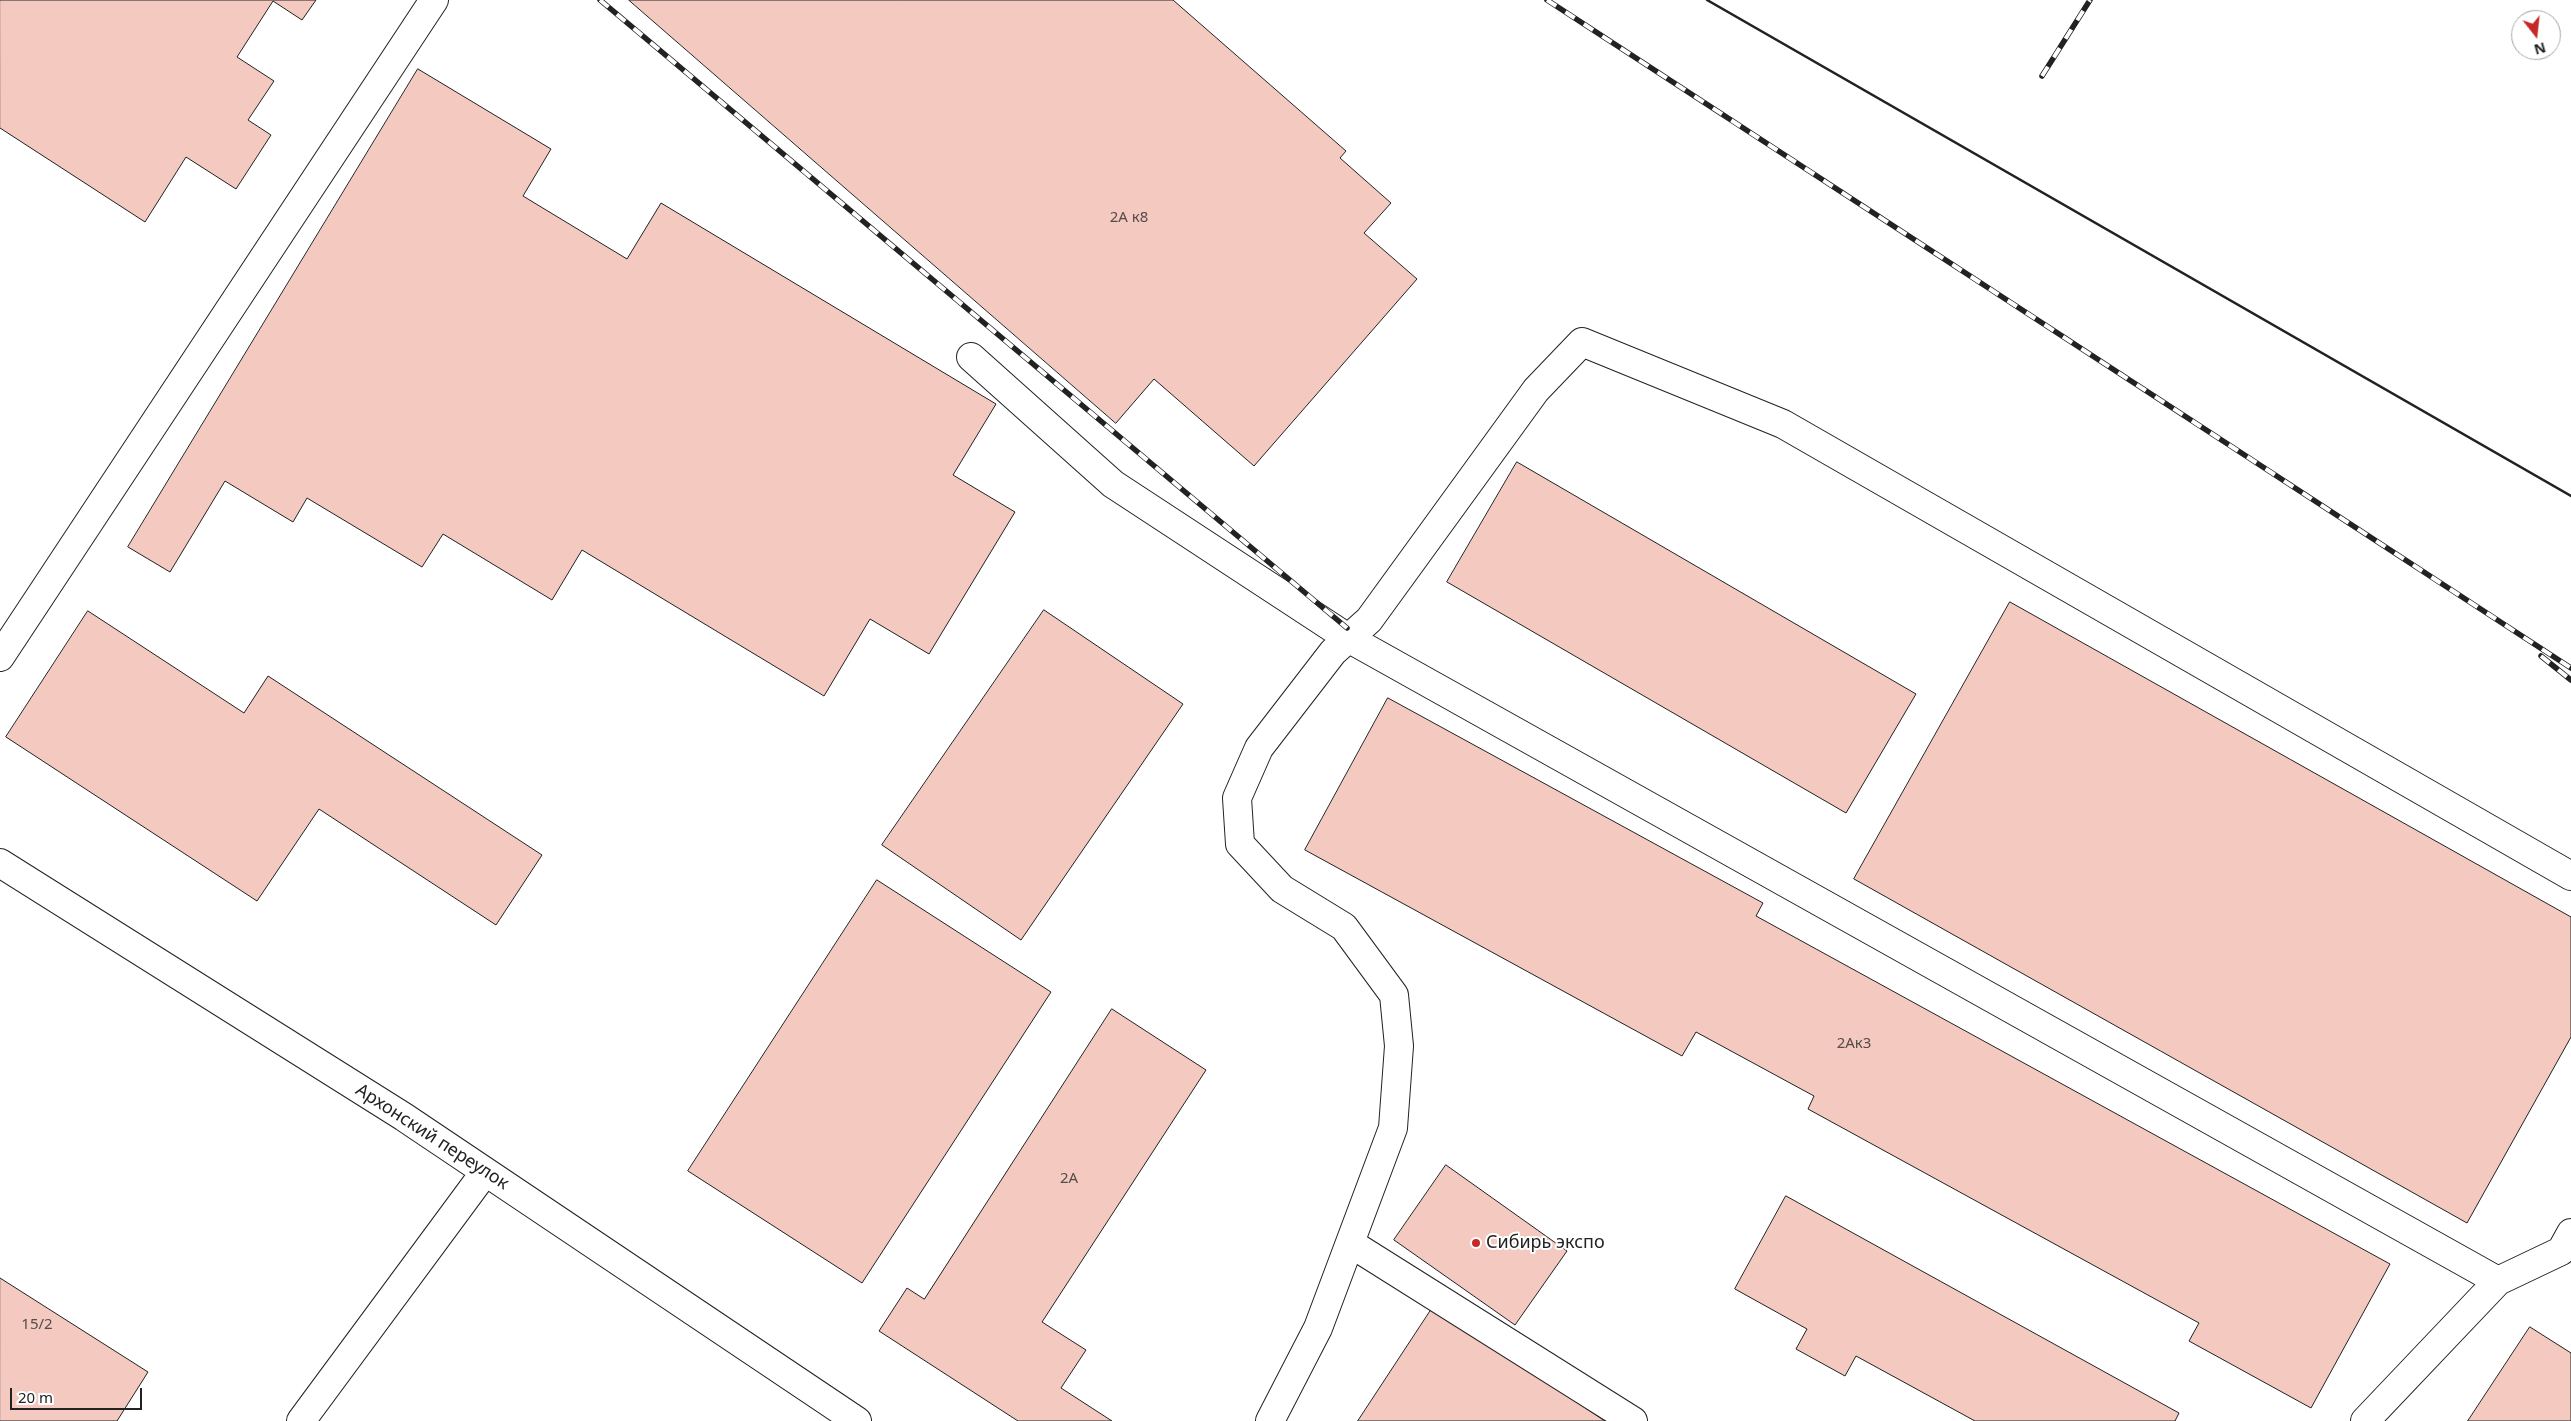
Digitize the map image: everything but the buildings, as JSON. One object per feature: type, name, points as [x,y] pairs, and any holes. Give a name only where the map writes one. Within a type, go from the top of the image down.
[{"type":"street","points":[[0,657],[434,0]]},
{"type":"street","points":[[1270,1421],[1318,1328],[1393,1128],[1399,1046],[1394,995],[1344,927],[1282,889],[1240,844],[1237,798],[1259,748],[1332,652],[1369,620],[1536,390],[1582,342],[1783,424],[2571,876]]},
{"type":"street","points":[[971,357],[1113,484],[1348,638],[2498,1280]]},
{"type":"street","name":"Архонский переулок","points":[[0,863],[404,1117],[857,1421]]},
{"type":"street","points":[[301,1421],[485,1172]]},
{"type":"street","points":[[2365,1421],[2498,1280],[2561,1251],[2571,1233]]},
{"type":"street","points":[[1350,1243],[1633,1421]]},
{"type":"railway","points":[[600,0],[1347,628]]},
{"type":"railway","points":[[1547,0],[2571,668]]},
{"type":"railway","points":[[2042,76],[2090,0]]},
{"type":"railway","points":[[2541,656],[2571,680]]},
{"type":"wall","points":[[1707,0],[2571,496]]},
{"type":"place","name":"Сибирь экспо","points":[[1476,1243]]}]
